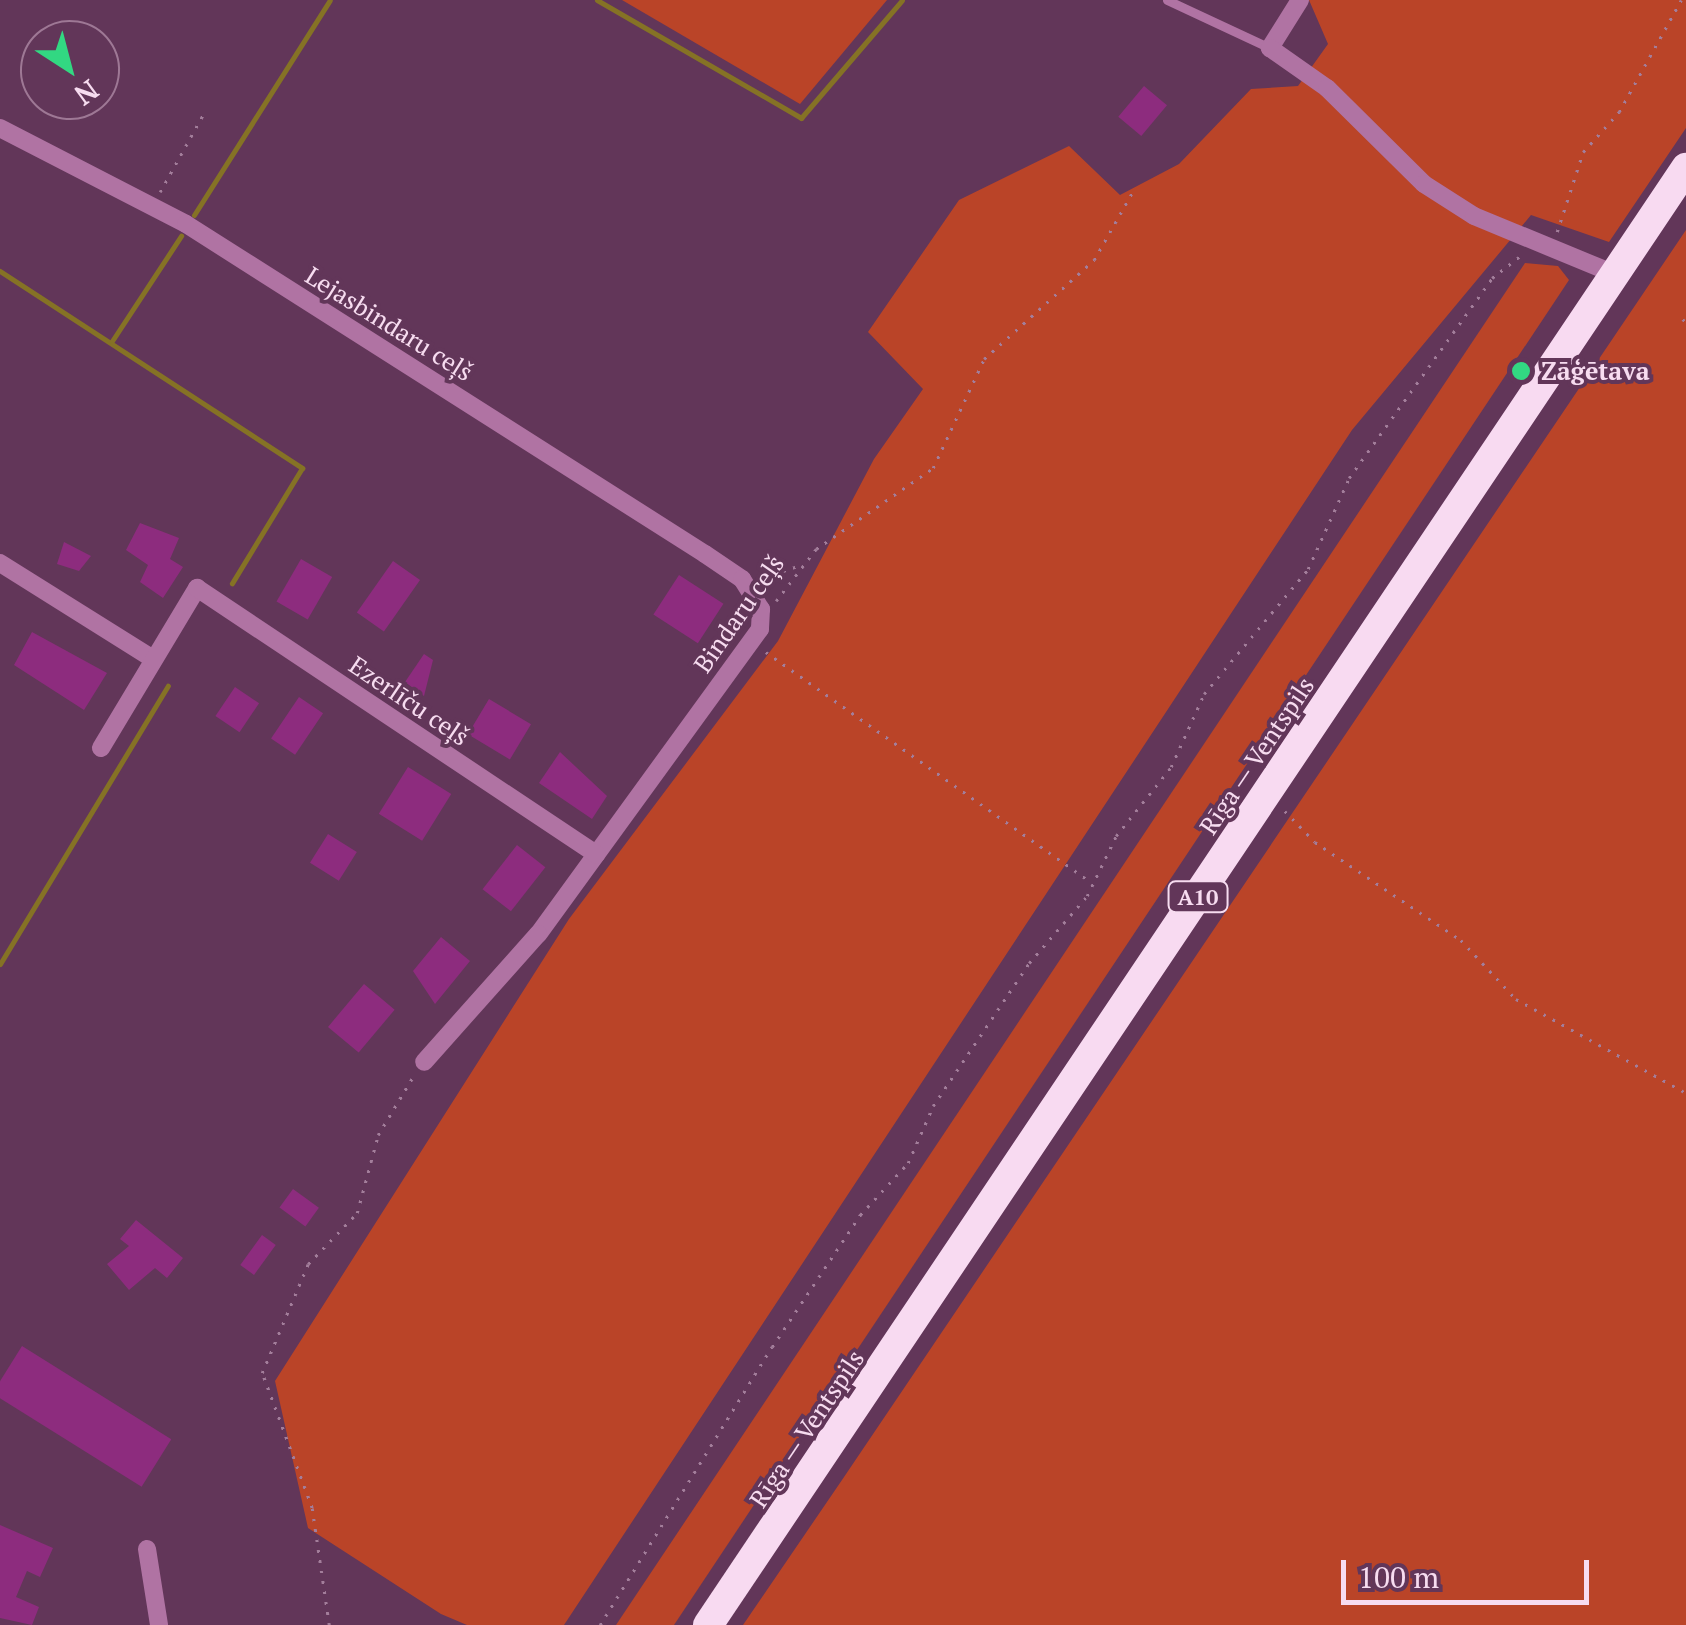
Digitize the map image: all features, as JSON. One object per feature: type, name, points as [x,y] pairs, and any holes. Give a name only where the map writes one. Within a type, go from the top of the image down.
[{"type":"highway","name":"Rīga — Ventspils","points":[[708,1625],[1686,168]]},
{"type":"street","points":[[1300,0],[1270,48],[1446,200],[1547,240],[1615,274]]},
{"type":"street","name":"Lejasbindaru ceļš","points":[[0,128],[152,207],[742,579]]},
{"type":"street","points":[[0,563],[153,659],[101,748]]},
{"type":"street","points":[[742,579],[760,609],[755,635]]},
{"type":"street","name":"Ezerlīču ceļš","points":[[153,659],[196,588],[596,854]]},
{"type":"street","name":"Bindaru ceļš","points":[[424,1062],[596,854],[755,635]]},
{"type":"street","points":[[147,1549],[159,1625]]},
{"type":"lane","points":[[1167,0],[1270,48]]},
{"type":"path","points":[[600,1625],[692,1468],[1171,767],[1204,694],[1314,560],[1349,478],[1492,278],[1564,225],[1583,152],[1609,128],[1681,0]]},
{"type":"path","points":[[152,207],[204,113]]},
{"type":"path","name":"Bindaru ceļš","points":[[755,635],[802,565],[933,468],[984,359],[1094,260],[1133,191]]},
{"type":"path","points":[[742,579],[802,565]]},
{"type":"path","points":[[755,635],[1092,882]]},
{"type":"path","points":[[1268,794],[1314,842],[1461,940],[1516,999],[1686,1093]]},
{"type":"path","points":[[329,1625],[312,1508],[262,1373],[308,1264],[352,1222],[384,1121],[424,1062]]},
{"type":"shaded area","points":[[622,0],[887,0],[800,104]]},
{"type":"shaded area","points":[[1309,0],[1686,0],[1686,128],[1609,242],[1531,215],[1352,430],[564,1625],[467,1625],[441,1614],[308,1528],[275,1381],[569,919],[778,641],[874,459],[923,389],[868,332],[959,200],[1069,146],[1120,195],[1179,164],[1251,89],[1298,86],[1328,44]]},
{"type":"shaded area","points":[[1686,230],[1686,1625],[743,1625],[842,1480]]},
{"type":"shaded area","points":[[1525,263],[1558,266],[1569,280],[674,1625],[616,1625]]},
{"type":"building","points":[[1144,86],[1167,105],[1141,136],[1118,117]]},
{"type":"building","points":[[140,523],[179,538],[170,559],[183,567],[163,598],[140,582],[148,565],[126,550]]},
{"type":"building","points":[[64,542],[91,556],[79,571],[57,564]]},
{"type":"building","points":[[301,559],[332,577],[308,619],[276,601]]},
{"type":"building","points":[[393,561],[420,580],[384,632],[357,613]]},
{"type":"building","points":[[679,575],[723,604],[698,643],[653,614]]},
{"type":"building","points":[[32,632],[107,673],[84,710],[14,665]]},
{"type":"building","points":[[424,654],[433,660],[424,696],[405,682]]},
{"type":"building","points":[[235,687],[259,703],[239,732],[215,716]]},
{"type":"building","points":[[299,697],[323,713],[295,755],[271,738]]},
{"type":"building","points":[[489,699],[531,724],[510,759],[468,734]]},
{"type":"building","points":[[560,752],[607,796],[592,819],[539,783]]},
{"type":"building","points":[[408,767],[451,794],[422,841],[379,814]]},
{"type":"building","points":[[328,834],[357,852],[339,881],[310,863]]},
{"type":"building","points":[[517,845],[545,867],[511,911],[483,889]]},
{"type":"building","points":[[441,937],[470,961],[435,1004],[413,971]]},
{"type":"building","points":[[364,984],[395,1010],[359,1053],[328,1027]]},
{"type":"building","points":[[293,1189],[319,1208],[305,1226],[279,1208]]},
{"type":"building","points":[[136,1220],[183,1258],[167,1278],[155,1268],[129,1290],[107,1264],[129,1246],[120,1239]]},
{"type":"building","points":[[262,1235],[276,1245],[254,1275],[240,1265]]},
{"type":"building","points":[[22,1346],[171,1439],[142,1487],[0,1398],[0,1381]]},
{"type":"building","points":[[0,1525],[53,1548],[40,1577],[27,1571],[16,1597],[39,1607],[32,1625],[0,1618]]},
{"type":"waterway","points":[[194,215],[330,0]]},
{"type":"waterway","points":[[597,0],[801,118],[902,0]]},
{"type":"waterway","points":[[112,341],[181,236]]},
{"type":"waterway","points":[[0,271],[302,468],[232,583]]},
{"type":"waterway","points":[[0,964],[168,686]]},
{"type":"place","name":"Zāģētava","points":[[1521,371]]}]
